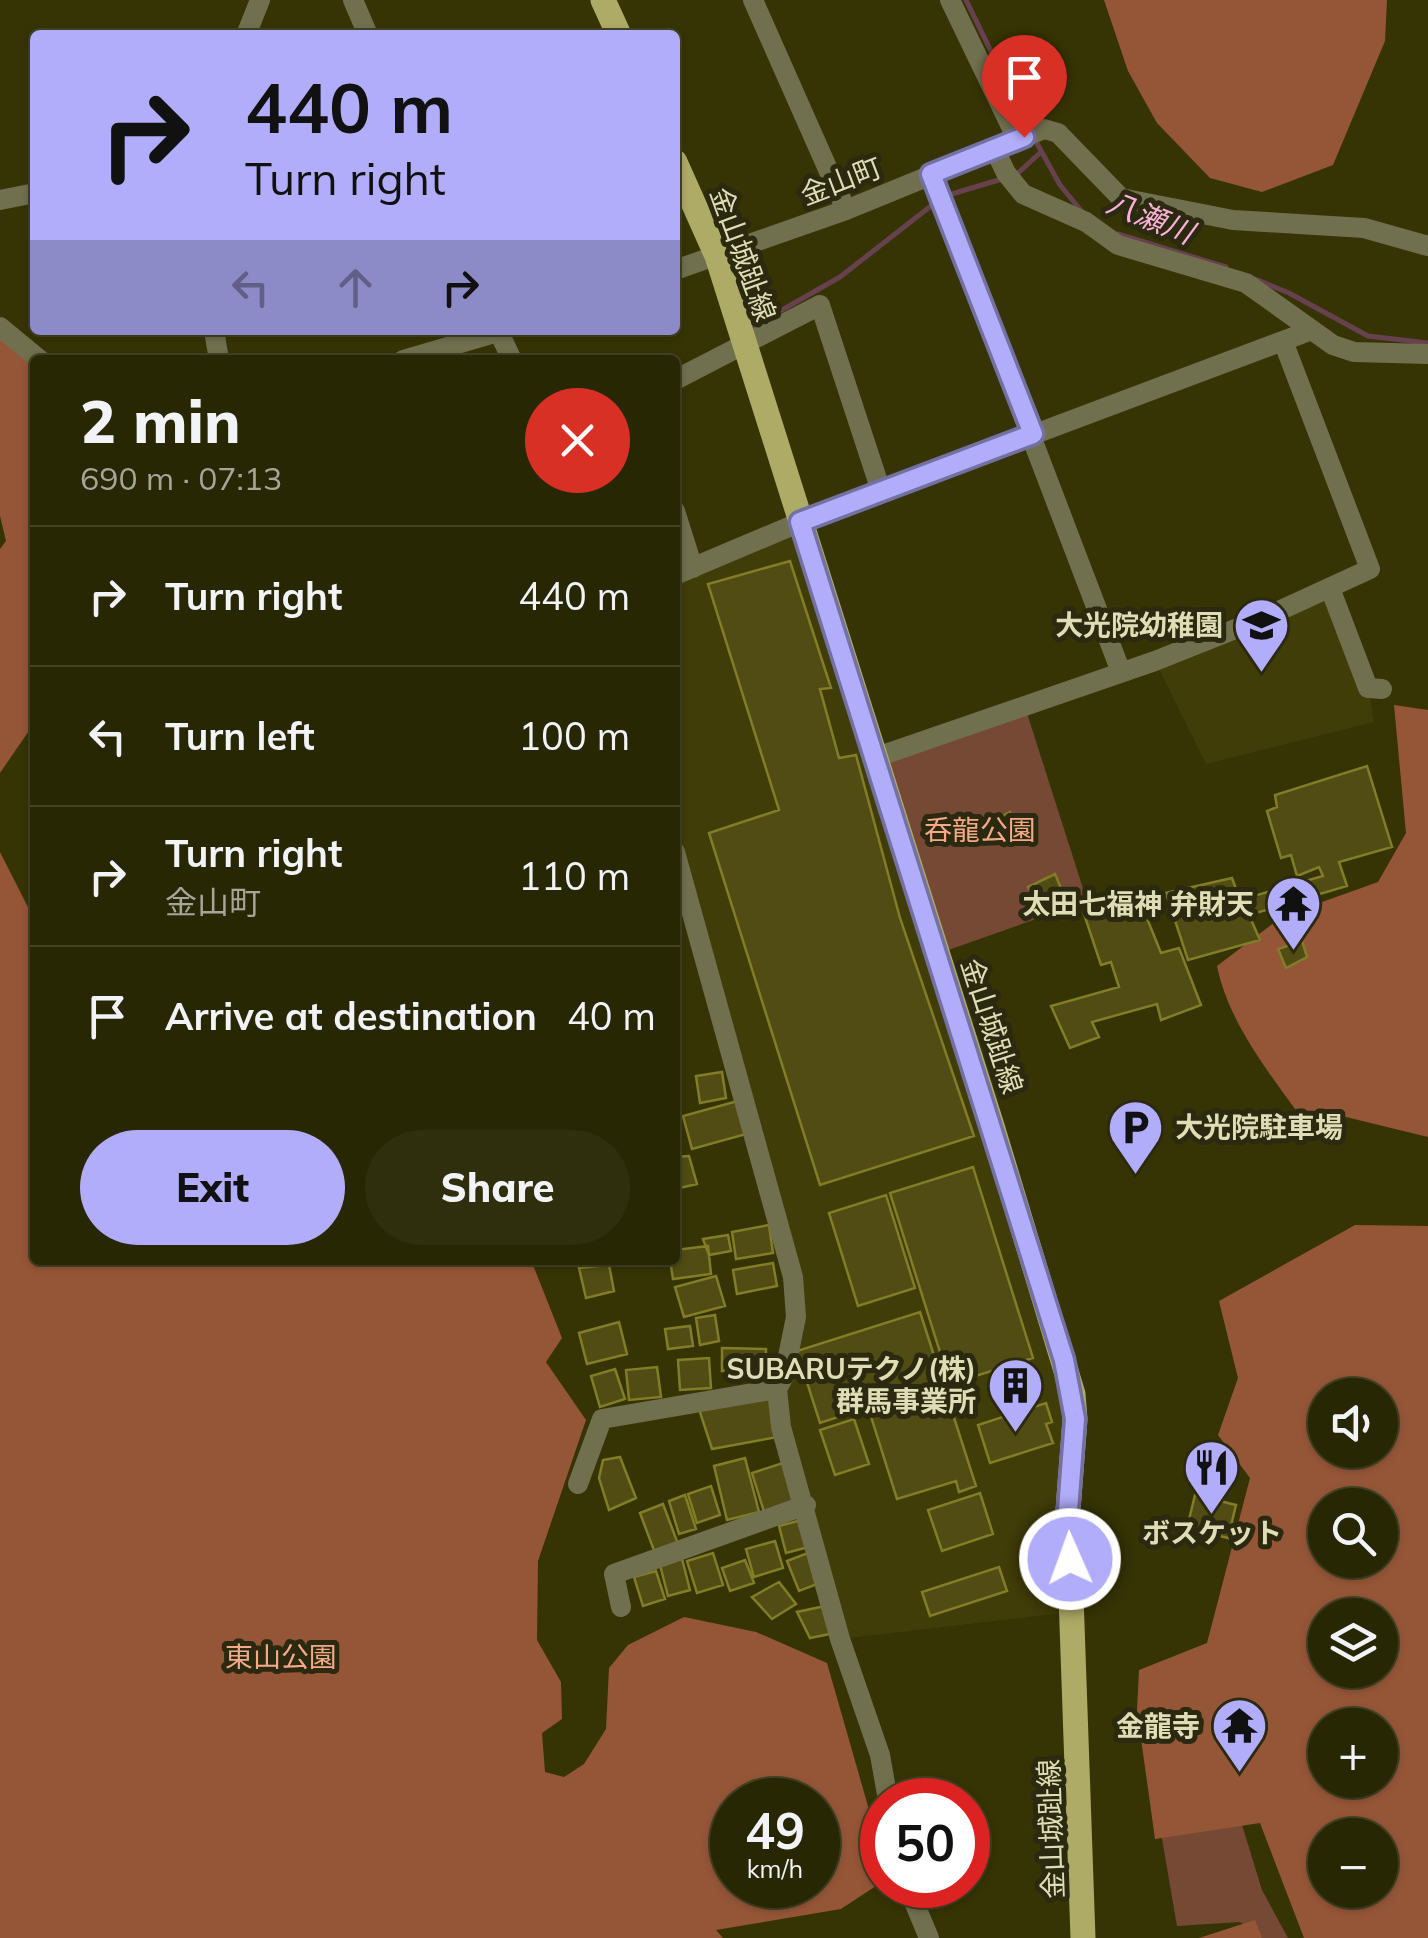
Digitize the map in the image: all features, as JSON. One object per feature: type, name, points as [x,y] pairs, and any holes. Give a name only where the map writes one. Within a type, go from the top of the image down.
[{"type":"main road","points":[[603,0],[617,30]]},
{"type":"main road","name":"金山城趾線","points":[[680,173],[717,256],[1073,1394],[1075,1419],[1068,1510],[1083,1938]]},
{"type":"street","points":[[248,30],[260,0]]},
{"type":"street","points":[[353,0],[366,30]]},
{"type":"street","points":[[754,0],[846,210]]},
{"type":"street","points":[[950,0],[1027,135],[1058,133],[1120,198],[1233,220],[1364,228],[1428,246]]},
{"type":"street","name":"金山町","points":[[680,268],[846,210],[938,192],[994,148],[1027,135]]},
{"type":"street","points":[[994,148],[1023,194],[1086,222],[1118,245],[1246,283],[1333,345],[1354,352],[1428,354]]},
{"type":"street","points":[[938,192],[1121,672]]},
{"type":"street","points":[[0,200],[30,194]]},
{"type":"street","points":[[680,378],[820,305],[881,491]]},
{"type":"street","points":[[0,327],[34,355]]},
{"type":"street","points":[[680,545],[684,572],[800,522],[1312,330]]},
{"type":"street","points":[[419,355],[486,335]]},
{"type":"street","points":[[874,758],[1268,616],[1370,569],[1283,341]]},
{"type":"street","points":[[1330,588],[1368,688],[1382,690]]},
{"type":"street","points":[[680,870],[793,1277],[796,1317],[784,1376],[777,1389],[783,1436],[806,1505],[840,1640],[880,1755],[884,1778]]},
{"type":"street","points":[[578,1484],[602,1419],[777,1389]]},
{"type":"street","points":[[622,1607],[614,1574],[806,1505]]},
{"type":"street","points":[[917,1908],[929,1938]]},
{"type":"shaded area","points":[[800,522],[1064,1359],[1072,1612],[840,1639],[781,1427],[793,1277],[680,858],[680,573]]},
{"type":"shaded area","name":"大光院幼稚園","points":[[1330,588],[1368,688],[1374,722],[1206,764],[1155,661]]},
{"type":"green space","points":[[1104,0],[1387,0],[1385,41],[1333,165],[1262,192],[1210,178],[1157,123],[1128,71]]},
{"type":"green space","points":[[0,324],[30,355],[30,729],[0,773],[0,549],[6,541],[0,516]]},
{"type":"green space","points":[[1394,705],[1428,710],[1428,1137],[1295,1109],[1238,1023],[1217,966],[1283,916],[1378,882],[1406,833]]},
{"type":"green space","name":"呑龍公園","points":[[1025,707],[1087,901],[937,954],[874,758]]},
{"type":"green space","name":"東山公園","points":[[0,852],[30,911],[30,1265],[533,1265],[562,1338],[546,1362],[586,1420],[538,1561],[537,1640],[561,1682],[562,1719],[542,1733],[545,1772],[564,1777],[584,1764],[606,1729],[609,1668],[628,1645],[684,1617],[756,1632],[827,1663],[860,1778],[860,1896],[841,1909],[716,1930],[723,1938],[0,1938]]},
{"type":"green space","points":[[1355,1225],[1428,1226],[1428,1938],[1304,1938],[1260,1823],[1155,1839],[1137,1710],[1139,1670],[1207,1643],[1250,1478],[1218,1435],[1238,1378],[1219,1301]]},
{"type":"green space","points":[[1235,1802],[1262,1890],[1288,1938],[1262,1938],[1240,1922],[1177,1926],[1160,1827]]},
{"type":"green space","points":[[1255,1920],[1262,1938],[1199,1938]]},
{"type":"building","points":[[790,561],[831,688],[820,689],[839,758],[856,755],[900,918],[974,1136],[820,1185],[709,833],[779,810],[708,584]]},
{"type":"building","points":[[1367,766],[1392,847],[1339,862],[1347,886],[1249,915],[1260,940],[1188,960],[1166,893],[1232,878],[1240,900],[1323,876],[1319,867],[1297,876],[1291,855],[1281,858],[1267,811],[1277,807],[1275,795]]},
{"type":"building","points":[[1010,812],[1019,837],[1000,843],[991,822]]},
{"type":"building","points":[[1055,874],[1063,893],[1039,907],[1028,887]]},
{"type":"building","points":[[1136,891],[1161,953],[1179,948],[1201,1005],[1161,1020],[1157,1004],[1092,1022],[1099,1037],[1070,1048],[1051,1006],[1119,987],[1111,962],[1101,965],[1084,914]]},
{"type":"building","name":"太田七福神 弁財天","points":[[1302,941],[1307,957],[1286,968],[1278,949]]},
{"type":"building","points":[[722,1072],[726,1098],[700,1103],[696,1076]]},
{"type":"building","points":[[741,1100],[750,1133],[692,1149],[683,1116]]},
{"type":"building","points":[[689,1156],[697,1184],[680,1188],[680,1157]]},
{"type":"building","points":[[973,1167],[1033,1358],[950,1384],[890,1193]]},
{"type":"building","points":[[886,1195],[915,1288],[858,1306],[829,1213]]},
{"type":"building","points":[[769,1225],[773,1253],[736,1259],[732,1232]]},
{"type":"building","points":[[728,1235],[731,1251],[709,1255],[703,1239]]},
{"type":"building","points":[[708,1246],[711,1274],[673,1279],[671,1265],[680,1265],[680,1249]]},
{"type":"building","points":[[773,1263],[777,1286],[737,1294],[733,1270]]},
{"type":"building","points":[[609,1265],[614,1291],[586,1298],[579,1268]]},
{"type":"building","points":[[716,1276],[725,1306],[684,1317],[675,1287]]},
{"type":"building","points":[[920,1312],[976,1486],[959,1492],[956,1481],[897,1499],[868,1407],[820,1423],[797,1351]]},
{"type":"building","points":[[715,1315],[719,1341],[700,1345],[696,1318]]},
{"type":"building","points":[[619,1322],[627,1354],[587,1364],[579,1333]]},
{"type":"building","points":[[690,1326],[693,1346],[668,1349],[665,1329]]},
{"type":"building","points":[[722,1348],[766,1349],[766,1371],[722,1371]]},
{"type":"building","points":[[709,1358],[711,1388],[680,1390],[678,1360]]},
{"type":"building","points":[[657,1367],[661,1397],[629,1400],[626,1370]]},
{"type":"building","points":[[615,1369],[625,1399],[600,1407],[591,1376]]},
{"type":"building","points":[[774,1389],[783,1436],[712,1449],[697,1403]]},
{"type":"building","name":"SUBARUテクノ(株) 群馬事業所","points":[[1046,1403],[1052,1422],[1046,1424],[1053,1443],[990,1463],[978,1425]]},
{"type":"building","points":[[854,1419],[869,1464],[835,1475],[820,1430]]},
{"type":"building","points":[[620,1457],[636,1498],[609,1510],[599,1478],[603,1460]]},
{"type":"building","points":[[745,1458],[759,1512],[727,1520],[714,1466]]},
{"type":"building","points":[[789,1461],[802,1503],[765,1515],[752,1473]]},
{"type":"building","points":[[711,1486],[720,1515],[697,1523],[688,1494]]},
{"type":"building","points":[[980,1493],[993,1534],[942,1551],[928,1510]]},
{"type":"building","points":[[685,1495],[696,1529],[679,1534],[669,1501]]},
{"type":"building","name":"ボスケット","points":[[1195,1495],[1236,1505],[1228,1538],[1187,1528]]},
{"type":"building","points":[[663,1504],[678,1544],[655,1553],[640,1513]]},
{"type":"building","points":[[805,1519],[812,1546],[786,1553],[779,1526]]},
{"type":"building","points":[[775,1541],[783,1568],[754,1577],[746,1549]]},
{"type":"building","points":[[813,1551],[825,1581],[799,1591],[787,1561]]},
{"type":"building","points":[[713,1553],[723,1585],[697,1593],[687,1561]]},
{"type":"building","points":[[682,1559],[690,1590],[668,1596],[660,1565]]},
{"type":"building","points":[[745,1560],[754,1583],[730,1591],[722,1568]]},
{"type":"building","points":[[999,1567],[1007,1591],[930,1616],[922,1592]]},
{"type":"building","points":[[656,1571],[665,1599],[643,1606],[634,1577]]},
{"type":"building","points":[[779,1582],[796,1604],[772,1619],[752,1597]]},
{"type":"building","points":[[825,1606],[839,1632],[810,1638],[797,1612]]},
{"type":"waterway","name":"八瀬川","points":[[966,0],[1029,129]]},
{"type":"waterway","name":"八瀬川","points":[[1034,138],[1060,185],[1083,213]]},
{"type":"waterway","points":[[1017,174],[1041,152]]},
{"type":"waterway","points":[[945,196],[1002,179]]},
{"type":"waterway","points":[[747,330],[840,277],[936,202]]},
{"type":"waterway","name":"八瀬川","points":[[1118,234],[1226,267]]},
{"type":"waterway","name":"八瀬川","points":[[1255,279],[1368,336],[1428,343]]},
{"type":"place","name":"大光院幼稚園","points":[[1262,674]]},
{"type":"place","name":"太田七福神 弁財天","points":[[1293,953]]},
{"type":"place","name":"大光院駐車場","points":[[1136,1176]]},
{"type":"place","name":"SUBARUテクノ(株) 群馬事業所","points":[[1015,1434]]},
{"type":"place","name":"ボスケット","points":[[1212,1516]]},
{"type":"place","name":"金龍寺","points":[[1239,1775]]},
{"type":"route","points":[[1024,137],[931,174],[1033,434],[800,522],[1073,1394],[1070,1559]]}]
